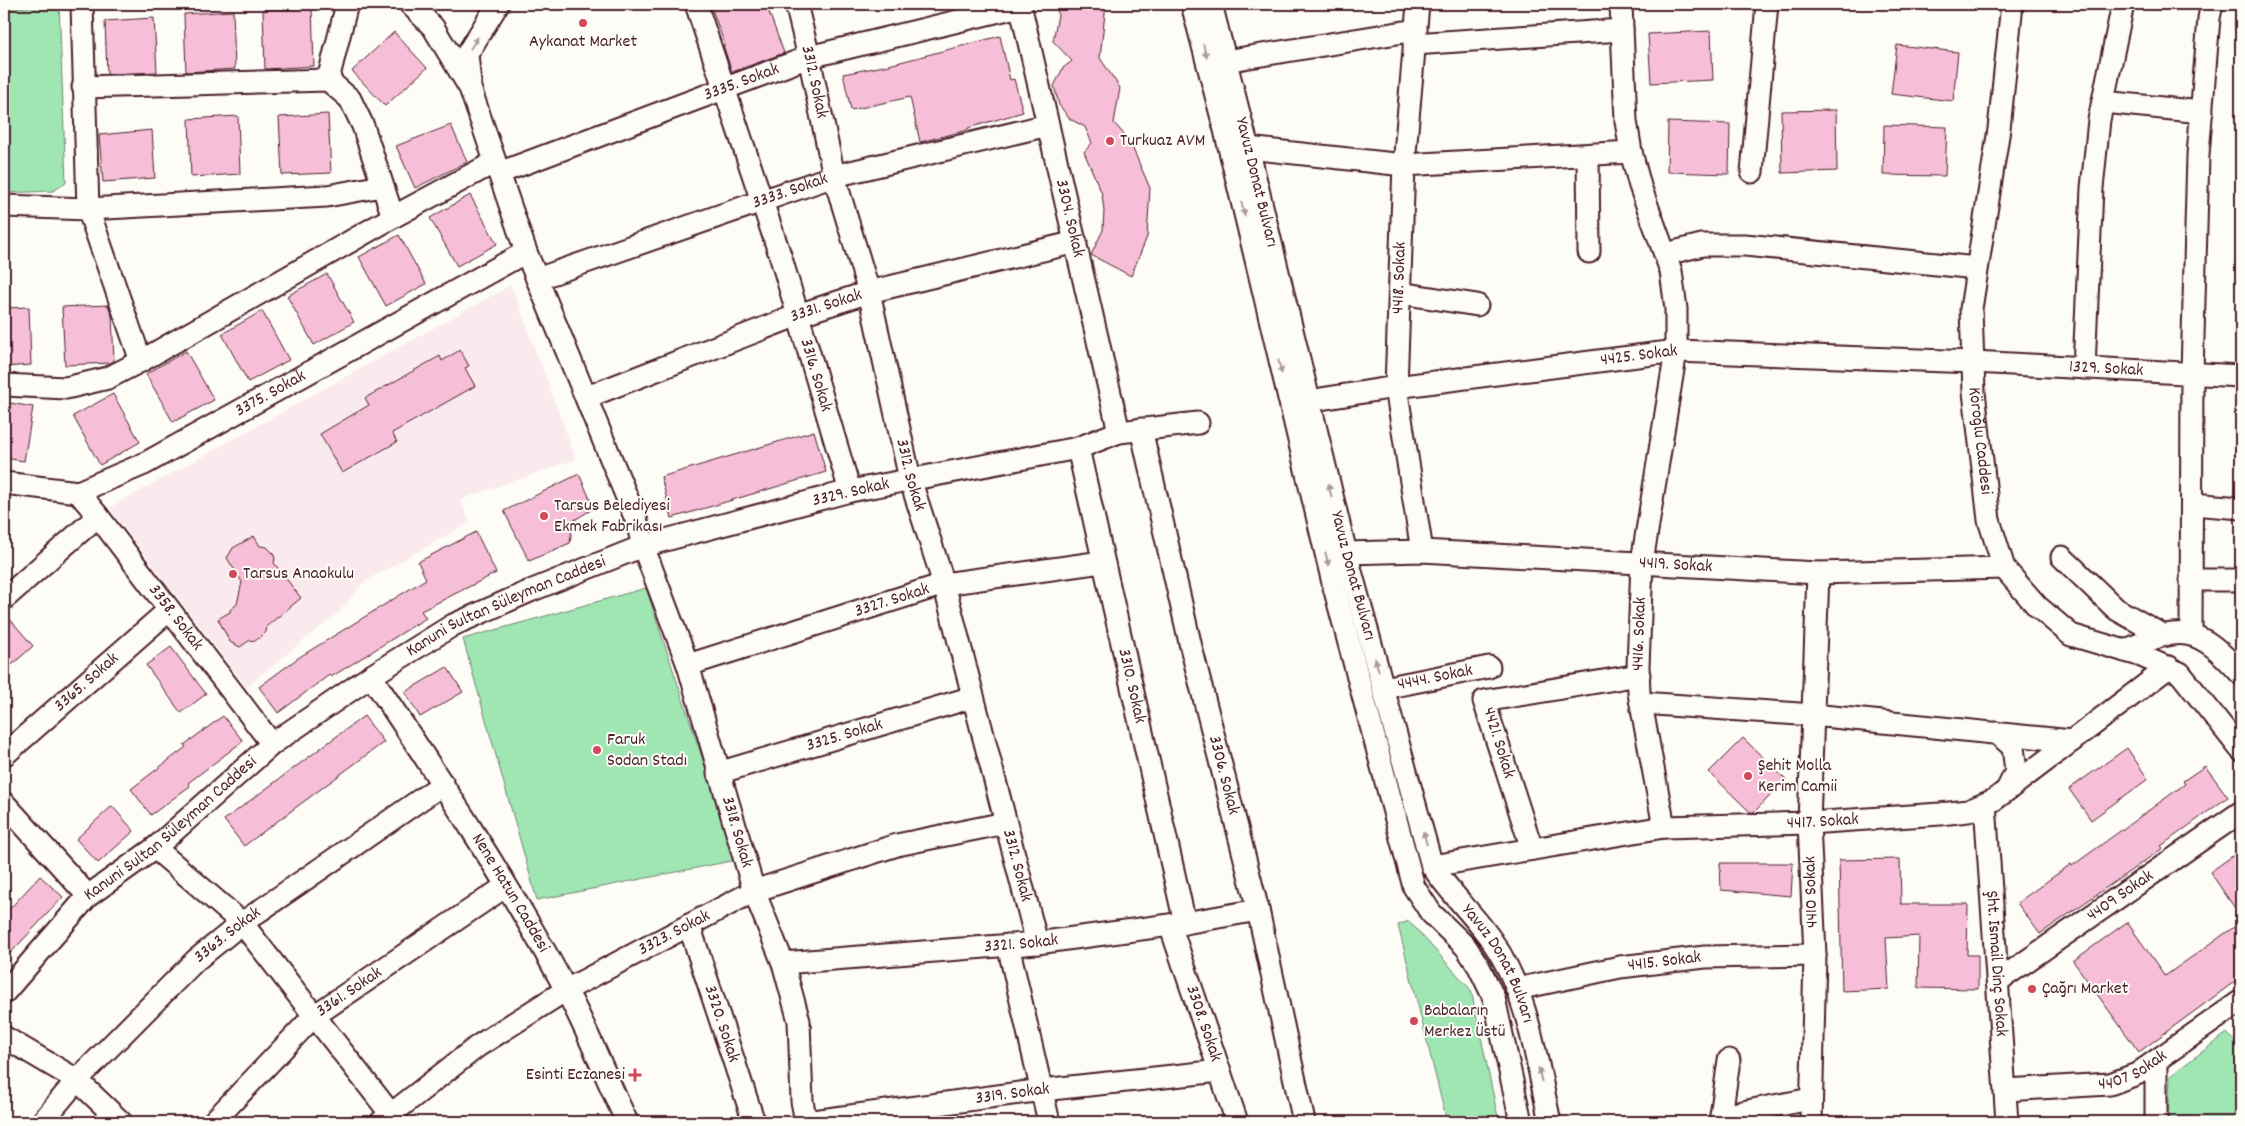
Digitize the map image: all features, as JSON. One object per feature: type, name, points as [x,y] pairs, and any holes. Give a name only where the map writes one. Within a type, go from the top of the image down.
[{"type":"street","points":[[82,4],[88,209],[142,361]]},
{"type":"street","points":[[328,80],[347,4]]},
{"type":"street","points":[[410,4],[433,27],[470,88],[526,252],[637,522],[643,546]]},
{"type":"street","points":[[433,27],[435,4]]},
{"type":"street","points":[[470,88],[467,54],[498,4]]},
{"type":"street","name":"3316. Sokak","points":[[696,4],[726,88],[762,200],[850,491]]},
{"type":"street","name":"3312. Sokak","points":[[796,4],[834,176],[869,292],[910,479],[944,584],[1037,943]]},
{"type":"street","name":"Yavuz Donat Bulvarı","points":[[1192,4],[1225,130],[1334,587],[1414,887],[1431,913],[1466,947],[1494,998],[1521,1122]]},
{"type":"street","name":"Yavuz Donat Bulvarı","points":[[1211,4],[1248,148],[1346,553],[1432,866],[1446,886],[1492,941],[1517,989],[1529,1026],[1550,1122]]},
{"type":"street","name":"4418. Sokak","points":[[1418,4],[1404,165],[1396,387],[1422,551]]},
{"type":"street","name":"4416. Sokak","points":[[1621,4],[1626,121],[1631,152],[1640,186],[1666,254],[1671,272],[1676,309],[1676,351],[1642,562],[1639,675],[1640,703],[1664,828]]},
{"type":"street","points":[[1752,172],[1768,4]]},
{"type":"street","name":"Köroğlu Caddesi","points":[[2012,4],[1999,129],[1971,309],[1974,392],[1989,520],[2004,568],[2037,606],[2071,635],[2125,651],[2170,667],[2180,673],[2241,750]]},
{"type":"street","points":[[2084,368],[2092,188],[2103,102],[2123,4]]},
{"type":"street","points":[[2191,633],[2192,373],[2198,165],[2209,18],[2212,4]]},
{"type":"street","name":"3335. Sokak","points":[[4,385],[66,388],[108,378],[142,361],[392,217],[497,168],[809,57],[1020,5]]},
{"type":"street","name":"3304. Sokak","points":[[1020,5],[1119,432]]},
{"type":"street","points":[[1225,61],[1415,37],[1622,30]]},
{"type":"street","points":[[84,87],[328,80],[350,99],[363,126],[392,217]]},
{"type":"street","points":[[2103,102],[2202,112]]},
{"type":"street","name":"3333. Sokak","points":[[537,279],[834,176],[1048,125]]},
{"type":"street","points":[[1248,148],[1404,165],[1631,152]]},
{"type":"street","points":[[1588,155],[1589,252]]},
{"type":"street","points":[[4,206],[88,209],[327,196],[382,186]]},
{"type":"street","name":"3331. Sokak","points":[[587,397],[798,315],[869,292],[1076,242]]},
{"type":"street","points":[[1666,254],[1702,245],[1745,245],[1977,268]]},
{"type":"street","name":"3375. Sokak","points":[[4,483],[78,492],[144,464],[526,252]]},
{"type":"street","points":[[1400,293],[1477,305]]},
{"type":"street","name":"4425. Sokak","points":[[1308,401],[1396,387],[1676,351],[1973,362]]},
{"type":"street","name":"1329. Sokak","points":[[1973,362],[2241,376]]},
{"type":"street","name":"3329. Sokak","points":[[643,546],[850,491],[1078,448],[1119,432],[1198,422]]},
{"type":"street","name":"3306. Sokak","points":[[1141,429],[1191,647],[1258,910],[1304,1122]]},
{"type":"street","name":"3310. Sokak","points":[[1078,448],[1177,924]]},
{"type":"street","name":"3358. Sokak","points":[[78,492],[272,744]]},
{"type":"street","points":[[2192,504],[2241,508]]},
{"type":"street","points":[[4,599],[98,516]]},
{"type":"street","name":"3318. Sokak","points":[[643,546],[688,665],[718,773],[754,890],[783,963],[799,1021],[802,1101],[806,1122]]},
{"type":"street","name":"Kanuni Sultan Süleyman Caddesi","points":[[4,993],[88,896],[155,848],[272,744],[371,676],[454,625],[530,591],[643,546]]},
{"type":"street","name":"4419. Sokak","points":[[1346,553],[1422,551],[1818,573],[2004,568]]},
{"type":"street","points":[[2062,557],[2116,609],[2162,635]]},
{"type":"street","name":"3327. Sokak","points":[[688,665],[944,584],[1102,562]]},
{"type":"street","name":"4410 Sokak","points":[[1811,1122],[1815,955],[1809,823],[1818,573]]},
{"type":"street","points":[[2191,580],[2241,580]]},
{"type":"street","name":"3365. Sokak","points":[[4,755],[169,610]]},
{"type":"street","points":[[2125,651],[2162,635],[2191,633],[2222,653],[2241,674]]},
{"type":"street","name":"4444. Sokak","points":[[1384,688],[1488,667]]},
{"type":"street","name":"4417. Sokak","points":[[1432,866],[1664,828],[1809,823],[1968,811],[1985,804],[2007,790],[2170,667]]},
{"type":"street","name":"4421. Sokak","points":[[1532,849],[1484,701],[1639,675]]},
{"type":"street","name":"Nene Hatun Caddesi","points":[[371,676],[443,784],[506,886],[566,990],[626,1122]]},
{"type":"street","name":"3325. Sokak","points":[[718,773],[973,697]]},
{"type":"street","points":[[1640,703],[1813,716],[2072,741]]},
{"type":"street","points":[[1997,734],[2013,747],[2016,771],[2007,790]]},
{"type":"street","name":"3363. Sokak","points":[[42,1122],[77,1080],[196,960],[242,923],[443,784]]},
{"type":"street","points":[[4,803],[88,896]]},
{"type":"street","name":"Şht. İsmail Dinç Sokak","points":[[1985,804],[2007,1122]]},
{"type":"street","name":"4409 Sokak","points":[[1998,981],[2241,812]]},
{"type":"street","name":"3323. Sokak","points":[[389,1119],[478,1046],[566,990],[754,890],[897,845],[1005,823]]},
{"type":"street","points":[[155,848],[242,923],[314,1016],[389,1119]]},
{"type":"street","name":"3361. Sokak","points":[[213,1122],[314,1016],[506,886]]},
{"type":"street","name":"3321. Sokak","points":[[783,963],[1037,943],[1177,924],[1258,910]]},
{"type":"street","name":"3308. Sokak","points":[[1177,924],[1237,1122]]},
{"type":"street","name":"3320. Sokak","points":[[689,925],[754,1122]]},
{"type":"street","points":[[1008,945],[1049,1122]]},
{"type":"street","name":"4415. Sokak","points":[[1517,989],[1620,967],[1705,958],[1815,955]]},
{"type":"street","name":"4407 Sokak","points":[[2006,1090],[2110,1084],[2137,1074],[2238,1009]]},
{"type":"street","points":[[4,1037],[77,1080],[121,1122]]},
{"type":"street","points":[[1729,1060],[1721,1119],[1811,1099]]},
{"type":"street","points":[[2156,1061],[2156,1122]]},
{"type":"street","name":"3319. Sokak","points":[[806,1122],[1042,1090],[1220,1071]]},
{"type":"shaded area","points":[[511,285],[576,459],[460,500],[470,522],[364,582],[339,612],[246,687],[109,508]]},
{"type":"green space","points":[[59,4],[66,183],[53,191],[4,193],[4,9]]},
{"type":"green space","name":"Faruk Sodan Stadı","points":[[646,588],[736,860],[537,900],[463,639]]},
{"type":"green space","points":[[1409,921],[1471,990],[1499,1122],[1447,1122],[1398,925]]},
{"type":"green space","points":[[2227,1033],[2241,1049],[2241,1122],[2168,1122],[2170,1076]]},
{"type":"building","points":[[710,4],[766,4],[784,53],[732,72],[723,45],[725,45]]},
{"type":"building","name":"Turkuaz AVM","points":[[1056,4],[1106,4],[1100,58],[1120,88],[1114,123],[1129,140],[1150,188],[1147,237],[1131,276],[1091,255],[1103,230],[1104,211],[1102,194],[1084,152],[1092,143],[1085,127],[1070,119],[1059,105],[1054,86],[1063,68],[1072,61],[1053,41],[1058,15]]},
{"type":"building","points":[[312,8],[314,66],[265,69],[263,10]]},
{"type":"building","points":[[233,11],[235,69],[186,72],[184,14]]},
{"type":"building","points":[[154,18],[157,72],[107,74],[105,21]]},
{"type":"building","points":[[1711,31],[1713,80],[1651,83],[1648,34]]},
{"type":"building","points":[[394,32],[427,68],[385,106],[352,71]]},
{"type":"building","points":[[1000,36],[1010,80],[1014,79],[1023,112],[968,128],[968,130],[920,142],[910,97],[851,110],[843,74],[889,65]]},
{"type":"building","points":[[1897,45],[1958,52],[1953,101],[1891,94]]},
{"type":"building","points":[[1836,110],[1837,171],[1782,173],[1781,111]]},
{"type":"building","points":[[328,114],[331,173],[282,175],[279,117]]},
{"type":"building","points":[[238,116],[240,174],[191,177],[189,119]]},
{"type":"building","points":[[1668,122],[1730,124],[1729,174],[1667,172]]},
{"type":"building","points":[[451,125],[467,162],[415,188],[396,146]]},
{"type":"building","points":[[1884,125],[1947,127],[1945,176],[1883,175]]},
{"type":"building","points":[[152,130],[155,178],[103,182],[99,135]]},
{"type":"building","points":[[470,195],[497,244],[457,266],[430,218]]},
{"type":"building","points":[[399,235],[426,284],[386,306],[359,257]]},
{"type":"building","points":[[327,274],[354,322],[314,345],[287,296]]},
{"type":"building","points":[[108,305],[112,316],[114,361],[110,363],[65,365],[62,307]]},
{"type":"building","points":[[29,307],[31,365],[4,367],[4,308]]},
{"type":"building","points":[[262,311],[289,360],[248,382],[222,334]]},
{"type":"building","points":[[460,350],[469,366],[465,368],[475,386],[392,433],[397,442],[342,473],[320,434],[369,405],[365,398],[440,356],[442,361]]},
{"type":"building","points":[[186,351],[214,400],[173,422],[146,374]]},
{"type":"building","points":[[113,394],[140,442],[100,465],[73,416]]},
{"type":"building","points":[[4,402],[33,407],[24,461],[4,458]]},
{"type":"building","points":[[814,431],[826,472],[672,518],[661,477]]},
{"type":"building","name":"Tarsus Belediyesi Ekmek Fabrikası","points":[[579,474],[594,508],[573,521],[570,543],[529,561],[504,511]]},
{"type":"building","points":[[476,532],[496,573],[421,611],[426,618],[331,677],[329,675],[278,713],[259,687],[298,658],[426,579],[418,562]]},
{"type":"building","points":[[254,536],[260,546],[267,547],[273,553],[274,563],[301,598],[267,626],[266,632],[263,635],[255,641],[250,640],[240,647],[230,642],[218,619],[230,612],[237,604],[242,582],[227,558],[233,548]]},
{"type":"building","points":[[4,612],[33,646],[4,672]]},
{"type":"building","points":[[171,647],[206,694],[181,713],[146,665]]},
{"type":"building","points":[[447,667],[463,692],[420,717],[405,692]]},
{"type":"building","points":[[223,716],[243,741],[188,783],[190,786],[151,815],[131,789],[186,747],[184,745]]},
{"type":"building","points":[[364,716],[384,742],[244,846],[224,820]]},
{"type":"building","name":"Şehit Molla Kerim Camii","points":[[1743,738],[1786,780],[1754,812],[1750,812],[1709,772]]},
{"type":"building","points":[[2127,748],[2148,779],[2091,820],[2069,789]]},
{"type":"building","points":[[2205,766],[2228,797],[2161,846],[2163,848],[2040,934],[2017,903],[2071,864],[2072,866],[2185,784],[2183,781]]},
{"type":"building","points":[[112,806],[134,831],[98,863],[76,839]]},
{"type":"building","points":[[2241,850],[2241,917],[2210,872]]},
{"type":"building","points":[[1900,859],[1901,904],[1968,904],[1967,955],[1978,955],[1978,989],[1918,988],[1919,936],[1886,938],[1889,989],[1842,991],[1839,860]]},
{"type":"building","points":[[1720,863],[1793,863],[1791,896],[1721,890]]},
{"type":"building","points":[[40,876],[63,897],[4,960],[4,915]]},
{"type":"building","points":[[2127,922],[2165,976],[2234,927],[2241,938],[2241,977],[2139,1052],[2073,961]]},
{"type":"place","name":"Aykanat Market","points":[[583,23]]},
{"type":"place","name":"Turkuaz AVM","points":[[1110,141]]},
{"type":"place","name":"Tarsus Belediyesi Ekmek Fabrikası","points":[[544,516]]},
{"type":"place","name":"Tarsus Anaokulu","points":[[233,574]]},
{"type":"place","name":"Faruk Sodan Stadı","points":[[597,750]]},
{"type":"place","name":"Şehit Molla Kerim Camii","points":[[1748,776]]},
{"type":"place","name":"Çağrı Market","points":[[2032,989]]},
{"type":"place","name":"Babaların Merkez Üstü","points":[[1414,1021]]},
{"type":"place","name":"Esinti Eczanesi","points":[[635,1075]]}]
